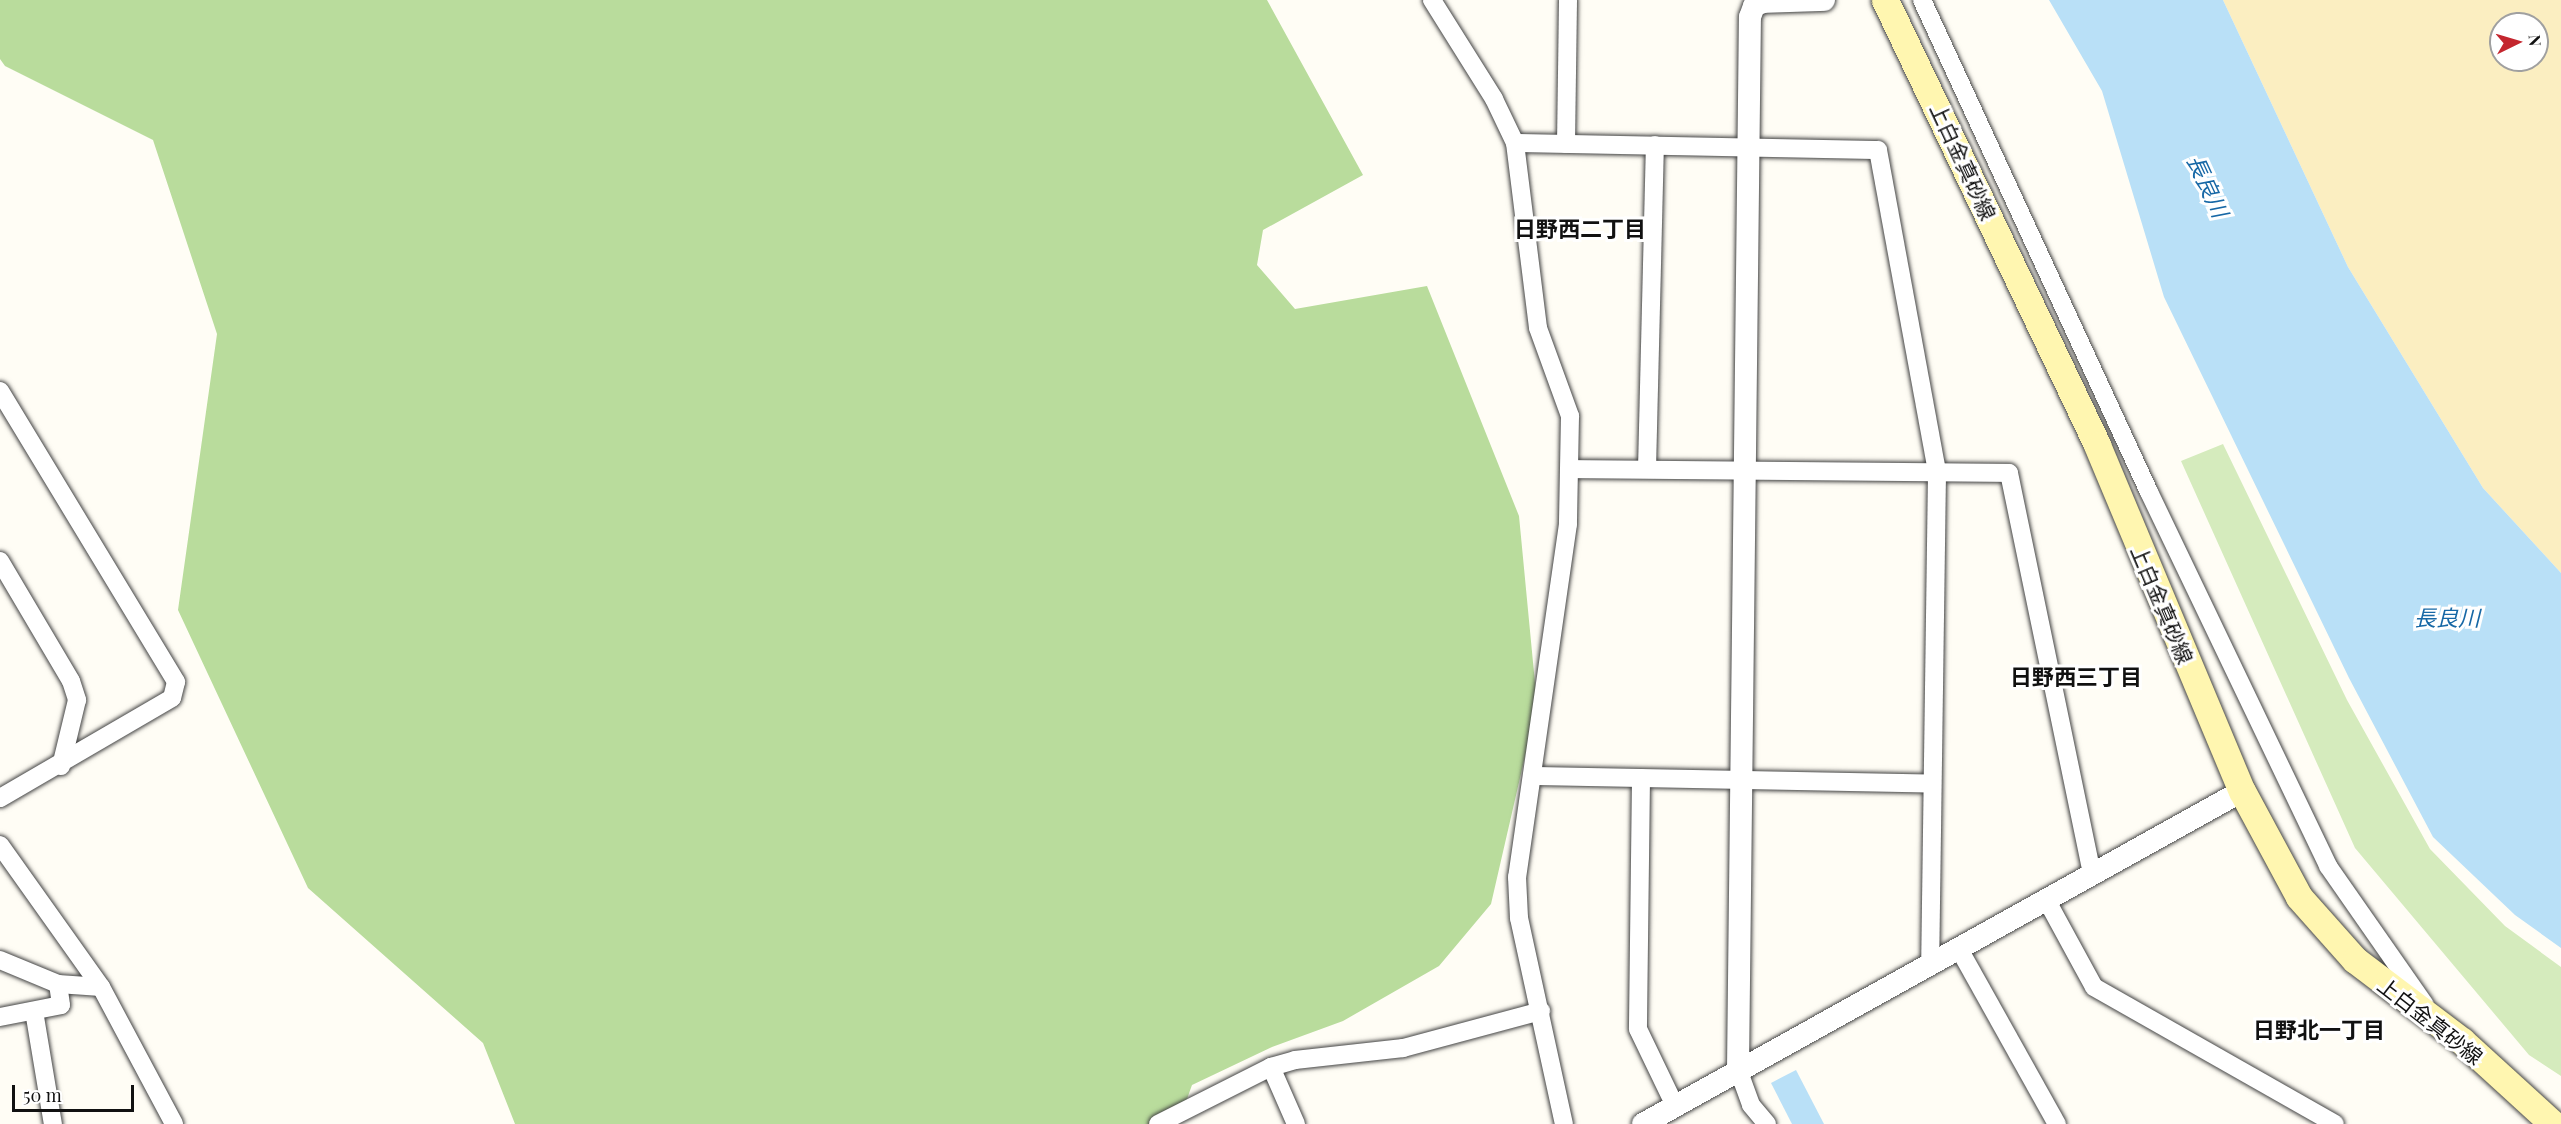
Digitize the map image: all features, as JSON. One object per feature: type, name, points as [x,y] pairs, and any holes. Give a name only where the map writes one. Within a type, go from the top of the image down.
[{"type":"main road","name":"上白金真砂線","points":[[1886,0],[2097,445],[2242,791],[2299,897],[2355,960],[2463,1041],[2553,1124]]},
{"type":"street","points":[[1432,0],[1494,99],[1515,143],[1538,328],[1570,416],[1568,524],[1517,877],[1519,918],[1564,1124]]},
{"type":"street","points":[[1566,144],[1568,0]]},
{"type":"street","points":[[1767,1124],[1751,1106],[1738,1069],[1748,472],[1750,17],[1754,3],[1824,0]]},
{"type":"street","points":[[1922,0],[2150,492],[2328,866],[2440,1025]]},
{"type":"street","points":[[1515,143],[1878,150],[1937,473],[1930,963]]},
{"type":"street","points":[[1647,469],[1655,145]]},
{"type":"street","points":[[0,391],[176,682],[172,698],[61,766],[0,798]]},
{"type":"street","points":[[1570,469],[2009,473],[2092,873]]},
{"type":"street","points":[[0,561],[72,681],[77,700],[61,766]]},
{"type":"street","points":[[1532,776],[1932,784]]},
{"type":"street","points":[[1641,778],[1638,1029],[1675,1106]]},
{"type":"street","points":[[1643,1124],[1738,1069],[2242,791]]},
{"type":"street","points":[[0,845],[101,987],[174,1124]]},
{"type":"street","points":[[2046,899],[2094,987],[2335,1124]]},
{"type":"street","points":[[1958,947],[2057,1124]]},
{"type":"street","points":[[0,960],[58,984],[101,987]]},
{"type":"street","points":[[0,1017],[61,1005],[58,984]]},
{"type":"street","points":[[34,1011],[53,1124]]},
{"type":"street","points":[[1158,1124],[1271,1066],[1295,1060],[1403,1048],[1541,1011]]},
{"type":"street","points":[[1271,1066],[1296,1124]]},
{"type":"green space","points":[[0,0],[1267,0],[1363,175],[1263,230],[1257,265],[1295,309],[1427,286],[1519,516],[1537,704],[1491,904],[1439,966],[1343,1021],[1272,1047],[1192,1085],[1178,1124],[515,1124],[483,1043],[308,888],[178,610],[217,334],[153,140],[5,66],[0,59]]},
{"type":"green space","points":[[2223,444],[2347,700],[2430,849],[2505,926],[2561,967],[2561,1076],[2529,1055],[2355,848],[2181,461]]},
{"type":"sand","points":[[2223,0],[2561,0],[2561,573],[2483,488],[2348,267]]},
{"type":"water","name":"長良川","points":[[2049,0],[2223,0],[2348,267],[2483,488],[2561,573],[2561,948],[2515,915],[2433,837],[2349,678],[2164,297],[2102,91]]},
{"type":"water","points":[[1796,1070],[1824,1124],[1792,1124],[1771,1083]]},
{"type":"district","name":"日野西二丁目","points":[[1580,229]]},
{"type":"district","name":"日野西三丁目","points":[[2076,677]]},
{"type":"district","name":"日野北一丁目","points":[[2319,1030]]}]
